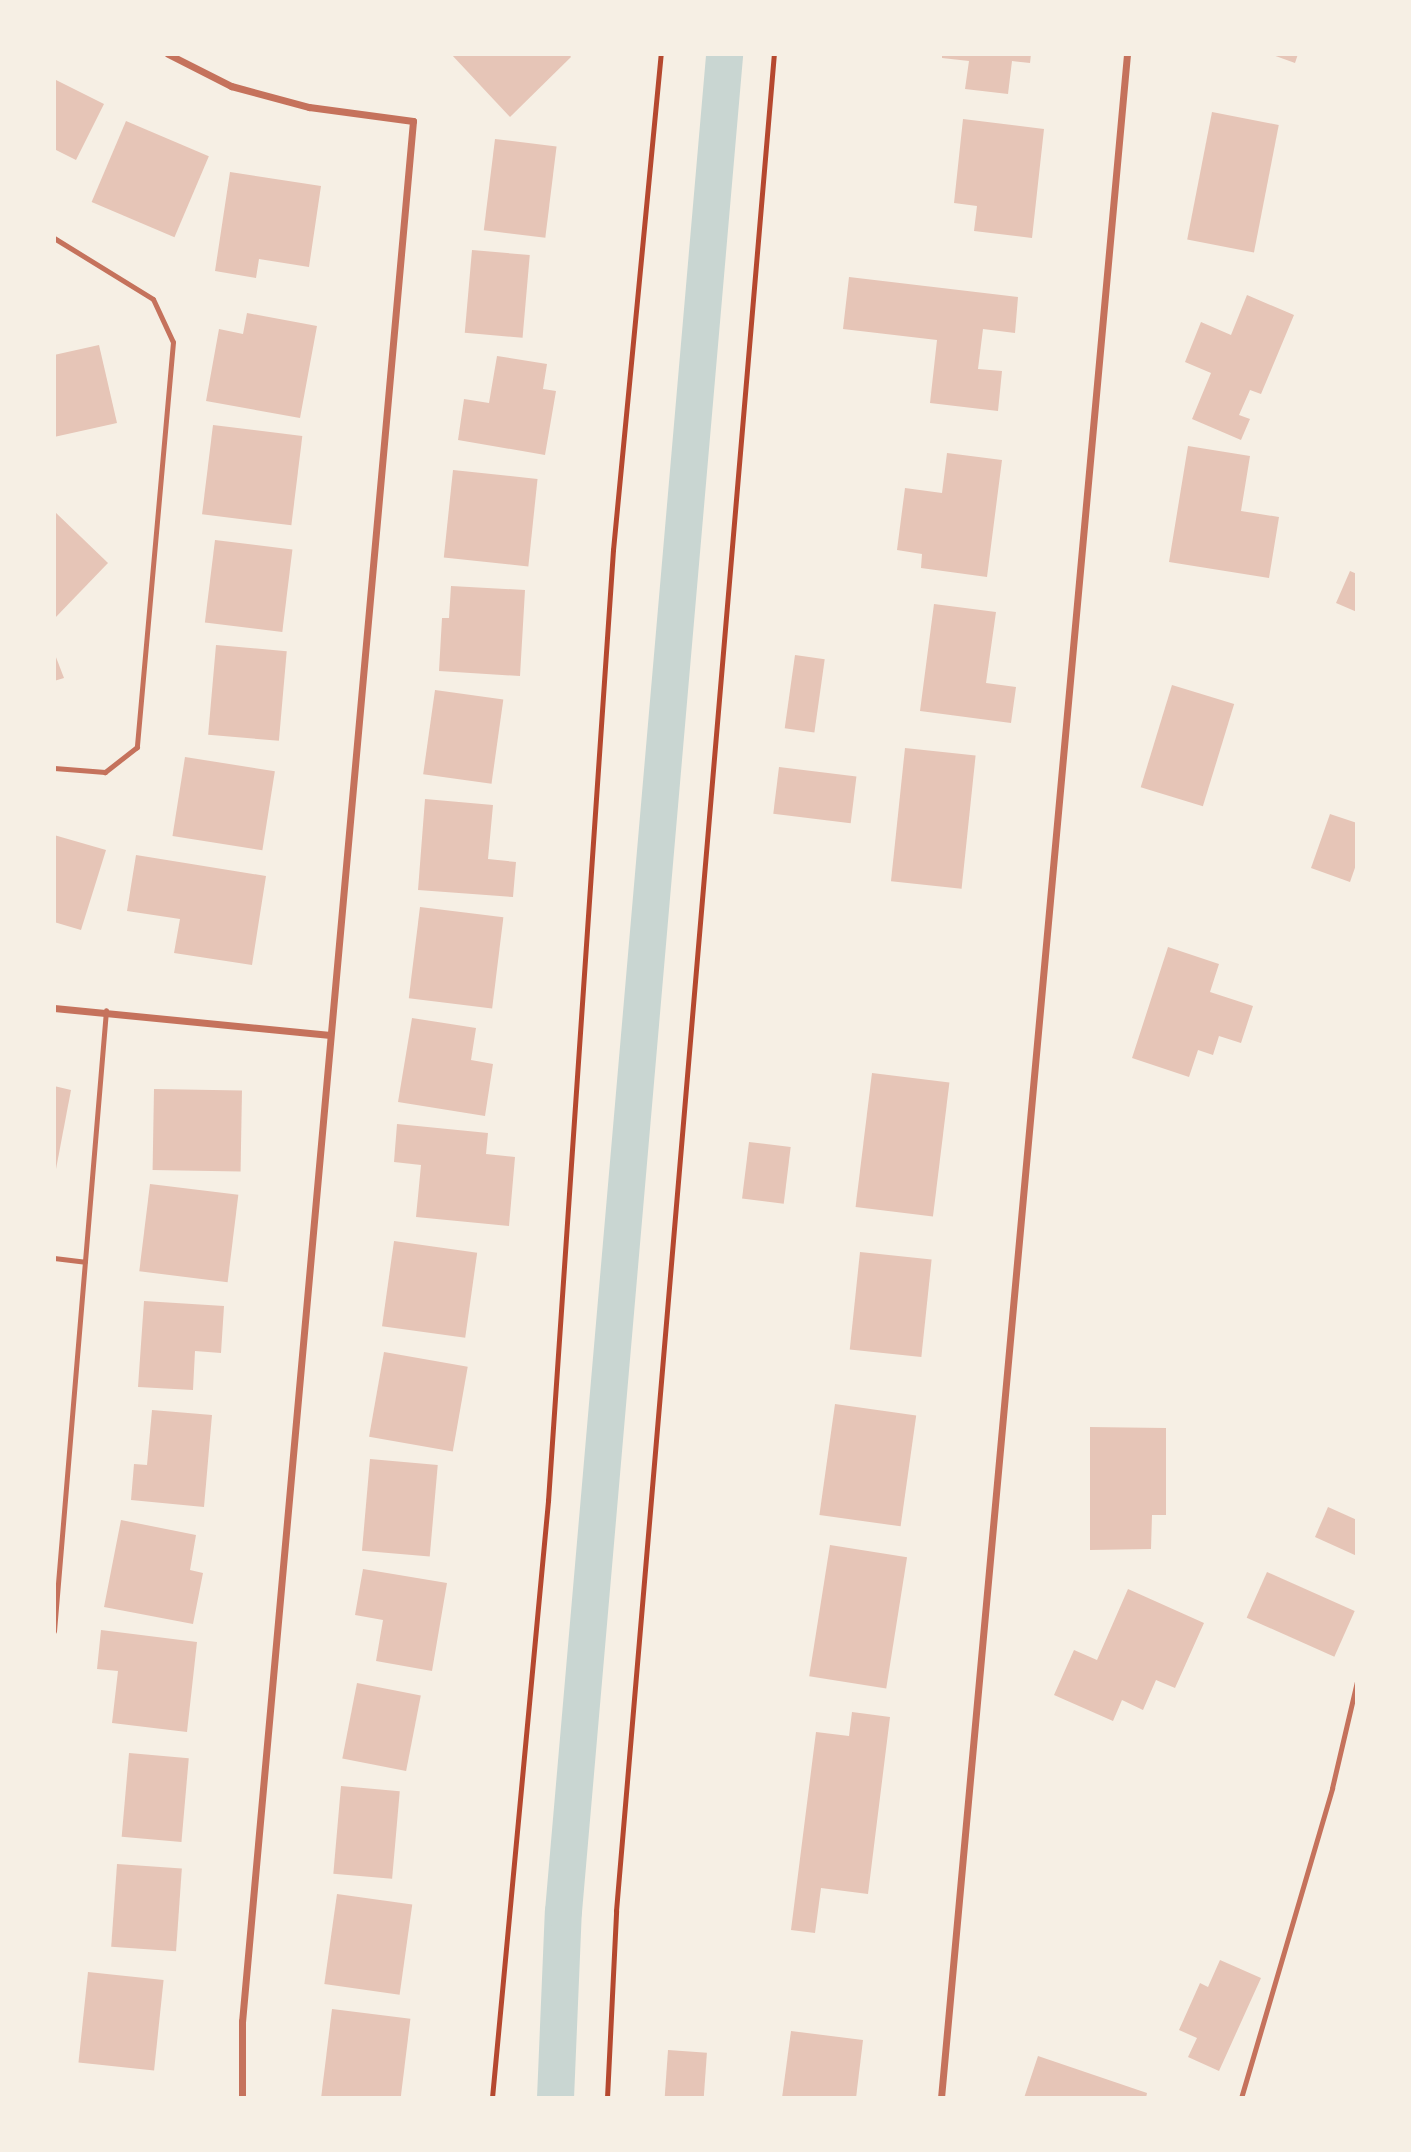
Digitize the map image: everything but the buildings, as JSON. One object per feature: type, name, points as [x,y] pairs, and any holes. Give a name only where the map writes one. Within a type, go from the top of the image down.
[{"type":"street","points":[[168,54],[244,89],[309,107],[413,121],[328,1035],[244,2008],[243,2098]]},
{"type":"street","points":[[941,2098],[1127,54]]},
{"type":"street","points":[[54,1008],[106,1010],[328,1035]]},
{"type":"lane","points":[[54,239],[153,299],[173,341],[137,747],[105,772],[54,768]]},
{"type":"lane","points":[[54,1631],[106,1010]]},
{"type":"lane","points":[[54,1258],[85,1262]]},
{"type":"lane","points":[[1241,2098],[1332,1788],[1357,1681]]},
{"type":"path","points":[[492,2098],[548,1501],[612,551],[661,54]]},
{"type":"path","points":[[607,2098],[616,1911],[774,54]]},
{"type":"waterway","points":[[555,2098],[563,1911],[724,54]]}]
